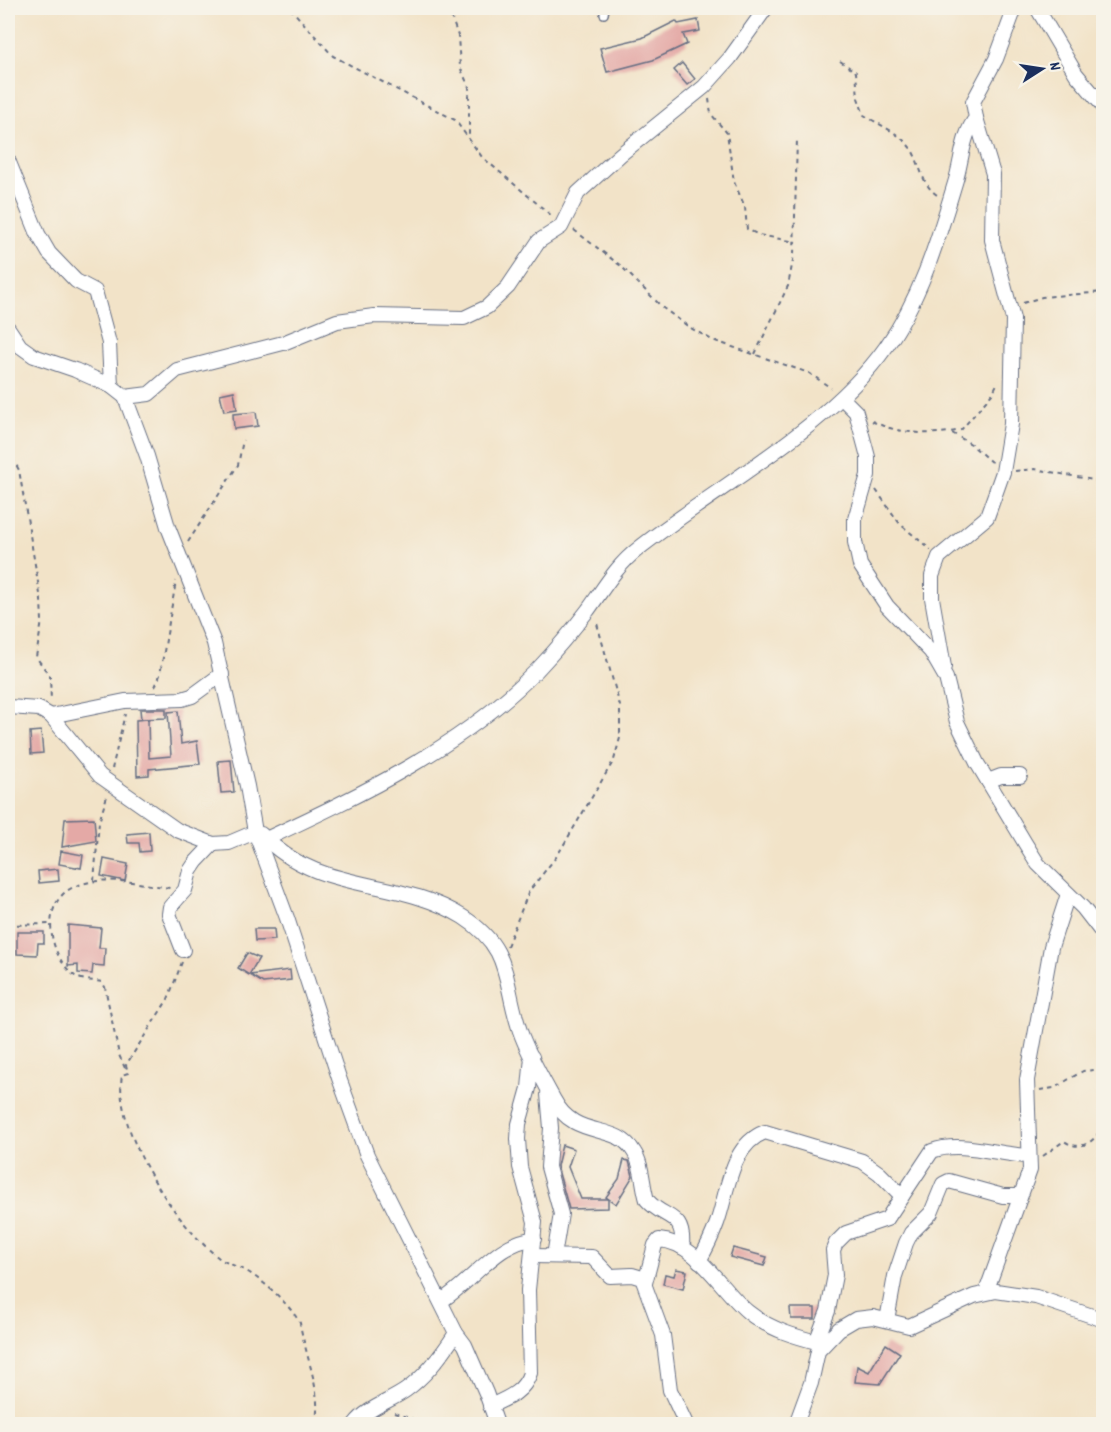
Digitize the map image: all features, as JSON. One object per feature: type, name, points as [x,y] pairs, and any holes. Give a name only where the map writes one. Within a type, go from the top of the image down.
[{"type":"street","points":[[125,397],[149,394],[177,370],[283,343],[337,321],[374,316],[464,318],[474,315],[498,297],[522,271],[539,242],[561,226],[578,194],[621,154],[708,82],[766,8]]},
{"type":"street","points":[[1015,8],[996,58],[973,102],[975,118],[993,174],[993,240],[1013,331],[1011,424],[1003,472],[987,517],[939,557],[932,576],[932,598],[946,678],[957,722],[988,781],[1038,864],[1083,908],[1104,935]]},
{"type":"street","points":[[1037,8],[1076,74],[1104,107]]},
{"type":"street","points":[[8,707],[39,709],[51,716],[88,763],[110,782],[177,830],[213,844],[228,843],[359,796],[461,734],[534,672],[570,633],[619,565],[842,398],[885,348],[907,314],[924,275],[949,202],[968,128],[975,118]]},
{"type":"street","points":[[8,160],[38,234],[49,253],[76,281],[95,291],[109,344],[111,386]]},
{"type":"street","points":[[8,328],[20,346],[34,356],[75,370],[111,386],[125,397],[147,456],[168,526],[214,643],[258,832],[339,1078],[367,1155],[456,1333],[465,1345],[497,1425]]},
{"type":"street","points":[[842,398],[856,412],[867,457],[868,475],[855,519],[855,542],[860,565],[887,606],[926,645],[946,678]]},
{"type":"street","points":[[51,716],[103,704],[148,702],[192,696],[222,674]]},
{"type":"street","points":[[988,781],[1001,776],[1020,776]]},
{"type":"street","points":[[258,832],[289,859],[327,877],[399,890],[445,907],[482,932],[496,947],[504,963],[520,1030],[555,1102],[574,1123],[615,1135],[629,1145],[638,1159],[647,1200],[678,1221],[683,1237],[682,1247]]},
{"type":"street","points":[[183,950],[169,914],[170,907],[185,890],[190,871],[213,844]]},
{"type":"street","points":[[986,1292],[1004,1248],[1030,1170],[1025,1091],[1051,946],[1068,894]]},
{"type":"street","points":[[490,1406],[519,1392],[527,1383],[530,1373],[528,1290],[535,1221],[520,1167],[518,1146],[519,1124],[529,1088],[532,1055]]},
{"type":"street","points":[[547,1086],[551,1128],[548,1167],[561,1214],[554,1256]]},
{"type":"street","points":[[699,1261],[717,1224],[740,1152],[751,1139],[765,1132],[862,1161],[879,1173],[902,1196]]},
{"type":"street","points":[[796,1425],[811,1383],[828,1311],[835,1275],[833,1251],[836,1244],[846,1233],[885,1221],[926,1157],[939,1148],[1029,1156]]},
{"type":"street","points":[[887,1320],[895,1276],[906,1243],[911,1233],[931,1213],[943,1184],[949,1181],[1003,1196],[1020,1196]]},
{"type":"street","points":[[441,1301],[460,1289],[499,1252],[521,1240],[534,1239]]},
{"type":"street","points":[[645,1283],[657,1242],[662,1240],[682,1247],[749,1312],[775,1329],[820,1343]]},
{"type":"street","points":[[532,1257],[592,1257],[610,1276],[638,1275],[645,1283],[666,1347],[670,1390],[686,1425]]},
{"type":"street","points":[[820,1343],[856,1319],[873,1317],[909,1326],[986,1292],[1013,1292],[1036,1297],[1104,1320]]},
{"type":"street","points":[[355,1425],[421,1378],[440,1359],[456,1333]]},
{"type":"path","points":[[290,8],[333,56],[426,106],[448,114],[469,137],[482,157],[545,207],[561,226],[567,224],[621,266],[663,308],[689,327],[712,340],[809,373],[825,382],[842,398]]},
{"type":"path","points":[[448,8],[458,36],[460,67],[469,87],[469,137]]},
{"type":"path","points":[[840,61],[853,67],[856,72],[858,98],[864,115],[886,126],[907,143],[928,186],[949,202]]},
{"type":"path","points":[[708,82],[711,114],[726,133],[734,182],[745,207],[747,229],[759,235],[795,243]]},
{"type":"path","points":[[755,354],[788,286],[795,243],[794,173],[797,138]]},
{"type":"path","points":[[1009,308],[1042,297],[1104,292]]},
{"type":"path","points":[[856,412],[895,430],[933,434],[952,432],[966,426],[978,408],[992,394],[1002,373]]},
{"type":"path","points":[[952,432],[971,444],[1003,472],[1035,469],[1104,482]]},
{"type":"path","points":[[148,702],[160,675],[180,556],[238,465],[243,440]]},
{"type":"path","points":[[8,450],[19,470],[41,600],[42,621],[36,657],[51,680],[51,716]]},
{"type":"path","points":[[868,475],[900,524],[939,557]]},
{"type":"path","points":[[504,963],[512,932],[529,891],[557,856],[614,760],[620,738],[620,706],[597,626],[596,599]]},
{"type":"path","points":[[94,881],[99,822],[126,709]]},
{"type":"path","points":[[128,1073],[119,1055],[105,987],[102,982],[78,978],[70,971],[55,947],[50,924],[52,909],[63,893],[78,885],[94,881],[136,883],[185,890]]},
{"type":"path","points":[[8,925],[50,924]]},
{"type":"path","points":[[128,1073],[126,1065],[168,999],[182,966],[183,950]]},
{"type":"path","points":[[1025,1091],[1048,1090],[1083,1071],[1104,1069]]},
{"type":"path","points":[[128,1073],[122,1076],[123,1101],[139,1155],[164,1199],[220,1259],[248,1272],[295,1314],[300,1323],[302,1342],[317,1397],[318,1414],[314,1425]]},
{"type":"path","points":[[1029,1156],[1040,1157],[1064,1141],[1074,1148],[1082,1147],[1098,1134],[1104,1123]]},
{"type":"path","points":[[376,1408],[428,1425]]},
{"type":"building","points":[[698,20],[700,31],[683,34],[687,44],[653,60],[607,72],[600,48],[642,38],[676,21],[678,24]]},
{"type":"building","points":[[682,63],[695,79],[687,85],[674,70]]},
{"type":"building","points":[[234,391],[237,409],[224,411],[220,394]]},
{"type":"building","points":[[256,412],[258,426],[234,429],[233,414]]},
{"type":"building","points":[[140,709],[166,709],[166,718],[141,719]]},
{"type":"building","points":[[178,711],[181,744],[197,741],[200,764],[149,769],[149,775],[137,776],[136,720],[148,719],[149,758],[171,756],[168,712]]},
{"type":"building","points":[[41,731],[43,753],[31,754],[30,732]]},
{"type":"building","points":[[231,760],[234,792],[221,793],[218,761]]},
{"type":"building","points":[[94,818],[96,841],[62,847],[65,819]]},
{"type":"building","points":[[149,832],[150,851],[140,852],[139,843],[128,843],[127,834]]},
{"type":"building","points":[[61,851],[83,855],[81,868],[59,864]]},
{"type":"building","points":[[104,859],[128,864],[125,881],[101,876]]},
{"type":"building","points":[[58,869],[59,881],[39,883],[38,871]]},
{"type":"building","points":[[68,925],[101,928],[99,948],[105,948],[104,966],[93,965],[92,974],[78,973],[78,965],[68,966]]},
{"type":"building","points":[[254,929],[274,929],[275,940],[255,941]]},
{"type":"building","points":[[17,932],[44,932],[44,943],[38,943],[37,955],[17,954]]},
{"type":"building","points":[[247,953],[259,958],[249,975],[238,968]]},
{"type":"building","points":[[290,970],[291,980],[263,983],[250,975]]},
{"type":"building","points":[[562,1145],[574,1149],[568,1167],[581,1199],[608,1199],[608,1208],[569,1209],[557,1166]]},
{"type":"building","points":[[624,1160],[629,1161],[633,1176],[616,1204],[606,1197],[619,1179]]},
{"type":"building","points":[[733,1248],[767,1257],[764,1266],[730,1257]]},
{"type":"building","points":[[676,1269],[687,1271],[683,1289],[663,1284],[665,1274],[674,1276]]},
{"type":"building","points":[[790,1308],[815,1308],[815,1319],[791,1319]]},
{"type":"building","points":[[886,1344],[900,1353],[880,1384],[855,1382],[857,1366],[869,1372]]}]
